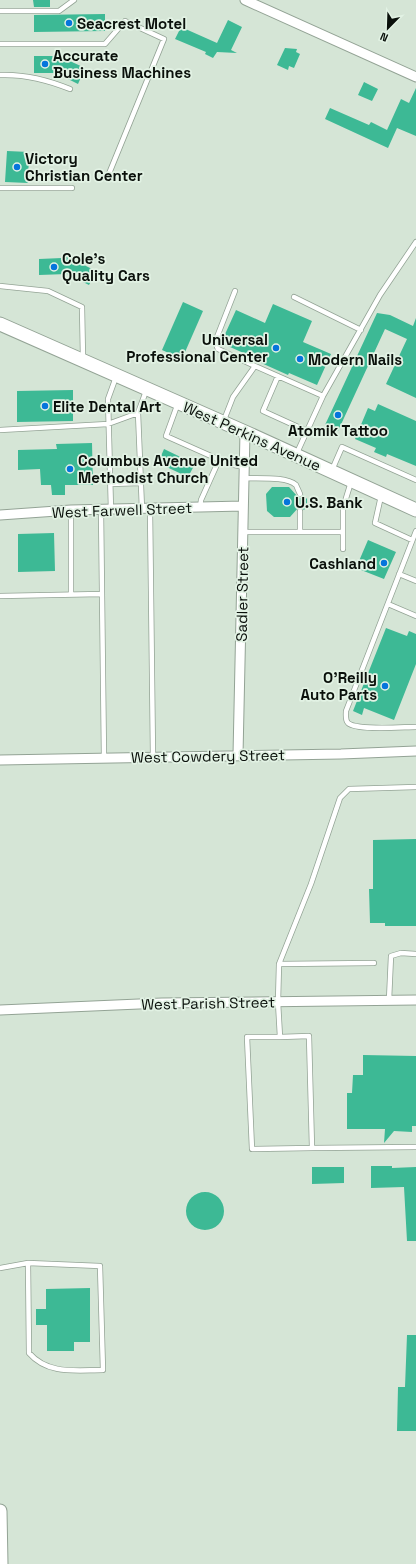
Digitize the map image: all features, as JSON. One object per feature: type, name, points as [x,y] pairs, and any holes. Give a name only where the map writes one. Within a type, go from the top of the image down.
[{"type":"main road","name":"West Perkins Avenue","points":[[0,324],[147,388],[416,510]]},
{"type":"main road","points":[[0,1511],[1,1564]]},
{"type":"street","points":[[245,0],[416,77]]},
{"type":"street","name":"Sadler Street","points":[[238,755],[245,432]]},
{"type":"street","name":"West Farwell Street","points":[[0,515],[71,510],[243,506]]},
{"type":"street","name":"West Cowdery Street","points":[[0,760],[341,754],[416,751]]},
{"type":"street","name":"West Parish Street","points":[[0,1010],[162,1002],[416,1000]]},
{"type":"lane","points":[[0,11],[59,11],[74,0]]},
{"type":"lane","points":[[0,44],[106,44],[125,21],[164,39],[108,176]]},
{"type":"lane","points":[[0,75],[14,74],[70,88]]},
{"type":"lane","points":[[0,188],[72,188]]},
{"type":"lane","points":[[296,456],[322,396],[380,295],[416,242]]},
{"type":"lane","points":[[0,286],[48,291],[82,307],[83,360]]},
{"type":"lane","points":[[235,291],[215,342],[218,349],[322,396]]},
{"type":"lane","points":[[294,297],[361,330]]},
{"type":"lane","points":[[223,422],[233,397],[255,366]]},
{"type":"lane","points":[[104,758],[102,594],[106,510],[110,484],[108,399],[117,375]]},
{"type":"lane","points":[[278,376],[263,411],[307,431]]},
{"type":"lane","points":[[147,388],[138,413],[141,483],[146,509],[153,757]]},
{"type":"lane","points":[[178,402],[166,436],[229,464],[244,467]]},
{"type":"lane","points":[[0,430],[108,424],[138,413]]},
{"type":"lane","points":[[332,472],[342,447],[416,480]]},
{"type":"lane","points":[[200,508],[219,460]]},
{"type":"lane","points":[[244,478],[286,481],[295,485],[300,494]]},
{"type":"lane","points":[[343,549],[343,508],[352,481]]},
{"type":"lane","points":[[110,484],[141,483]]},
{"type":"lane","points":[[382,494],[376,523],[412,540]]},
{"type":"lane","points":[[71,510],[71,594]]},
{"type":"lane","points":[[300,511],[300,532]]},
{"type":"lane","points":[[416,531],[346,712],[346,719],[348,723],[357,728],[416,727]]},
{"type":"lane","points":[[243,532],[343,532]]},
{"type":"lane","points":[[410,547],[416,549]]},
{"type":"lane","points":[[399,574],[416,581]]},
{"type":"lane","points":[[0,596],[102,594]]},
{"type":"lane","points":[[388,604],[416,616]]},
{"type":"lane","points":[[280,1036],[278,1002],[279,964],[311,884],[340,798],[349,790],[416,787]]},
{"type":"lane","points":[[389,1000],[391,956],[401,953],[416,954]]},
{"type":"lane","points":[[279,964],[374,963]]},
{"type":"lane","points":[[312,1148],[309,1036],[247,1037],[252,1149],[416,1147]]},
{"type":"lane","points":[[0,1268],[28,1263],[100,1266],[103,1370],[60,1369],[47,1367],[35,1361],[29,1353],[28,1263]]},
{"type":"building","points":[[33,0],[50,0],[50,7],[34,7]]},
{"type":"building","name":"Seacrest Motel","points":[[105,14],[105,31],[34,32],[34,15]]},
{"type":"building","points":[[228,20],[242,27],[231,50],[237,53],[217,52],[213,58],[205,54],[206,52],[175,39],[181,27],[217,43]]},
{"type":"building","points":[[285,48],[297,49],[296,52],[300,54],[294,68],[289,66],[288,70],[277,65]]},
{"type":"building","points":[[34,56],[59,56],[85,68],[78,84],[56,73],[34,73]]},
{"type":"building","points":[[364,82],[378,89],[372,101],[358,95]]},
{"type":"building","points":[[416,88],[416,136],[397,128],[388,148],[325,119],[330,108],[369,125],[371,122],[387,130],[401,99],[409,103]]},
{"type":"building","name":"Victory Christian Center","points":[[7,151],[29,152],[28,183],[5,182]]},
{"type":"building","points":[[64,255],[96,271],[89,285],[67,274],[39,275],[39,259],[62,258]]},
{"type":"building","points":[[183,302],[203,311],[182,359],[162,350]]},
{"type":"building","name":"Universal Professional Center","points":[[273,304],[312,321],[303,342],[331,354],[317,385],[289,373],[288,375],[221,343],[236,310],[265,323]]},
{"type":"building","points":[[377,313],[390,315],[413,326],[416,318],[416,398],[386,384],[407,339],[385,329],[338,431],[325,425]]},
{"type":"building","name":"Elite Dental Art","points":[[73,390],[73,421],[17,422],[17,391]]},
{"type":"building","points":[[378,404],[416,421],[416,466],[387,454],[386,457],[374,452],[376,448],[355,439],[368,408],[375,411]]},
{"type":"building","name":"Columbus Avenue United Methodist Church","points":[[92,443],[93,485],[65,485],[65,495],[52,495],[51,485],[41,485],[40,469],[18,470],[18,450],[57,449],[56,444]]},
{"type":"building","points":[[164,449],[195,464],[188,477],[158,463]]},
{"type":"building","name":"U.S. Bank","points":[[272,487],[289,487],[298,497],[301,498],[303,495],[307,499],[307,506],[304,510],[302,508],[298,508],[290,517],[274,517],[267,511],[266,494]]},
{"type":"building","points":[[54,533],[55,571],[18,572],[18,534]]},
{"type":"building","points":[[368,540],[396,552],[384,579],[356,568]]},
{"type":"building","name":"O'Reilly Auto Parts","points":[[386,628],[407,636],[409,631],[416,634],[416,664],[394,720],[364,708],[362,715],[353,711]]},
{"type":"building","points":[[416,839],[416,926],[385,926],[385,923],[370,923],[369,889],[373,889],[373,840]]},
{"type":"building","points":[[363,1055],[416,1056],[416,1126],[412,1126],[412,1132],[394,1131],[384,1143],[385,1129],[347,1129],[347,1093],[352,1093],[353,1075],[363,1075]]},
{"type":"building","points":[[371,1166],[392,1166],[392,1168],[416,1167],[416,1241],[407,1241],[404,1187],[371,1188]]},
{"type":"building","points":[[312,1167],[344,1167],[344,1183],[312,1184]]},
{"type":"building","points":[[201,1192],[209,1192],[216,1195],[221,1200],[224,1211],[221,1222],[216,1227],[209,1230],[201,1230],[194,1227],[189,1222],[186,1215],[186,1207],[189,1200],[194,1195]]},
{"type":"building","points":[[90,1288],[90,1342],[74,1342],[74,1351],[47,1351],[47,1325],[36,1325],[36,1309],[46,1309],[46,1289]]},
{"type":"building","points":[[407,1335],[416,1335],[416,1431],[397,1431],[398,1387],[405,1387]]},
{"type":"place","name":"Seacrest Motel","points":[[69,23]]},
{"type":"place","name":"Accurate Business Machines","points":[[45,64]]},
{"type":"place","name":"Victory Christian Center","points":[[17,167]]},
{"type":"place","name":"Cole's Quality Cars","points":[[54,267]]},
{"type":"place","name":"Universal Professional Center","points":[[276,348]]},
{"type":"place","name":"Modern Nails","points":[[300,359]]},
{"type":"place","name":"Elite Dental Art","points":[[45,406]]},
{"type":"place","name":"Atomik Tattoo","points":[[338,415]]},
{"type":"place","name":"Columbus Avenue United Methodist Church","points":[[70,469]]},
{"type":"place","name":"U.S. Bank","points":[[287,502]]},
{"type":"place","name":"Cashland","points":[[384,563]]},
{"type":"place","name":"O'Reilly Auto Parts","points":[[385,686]]}]
